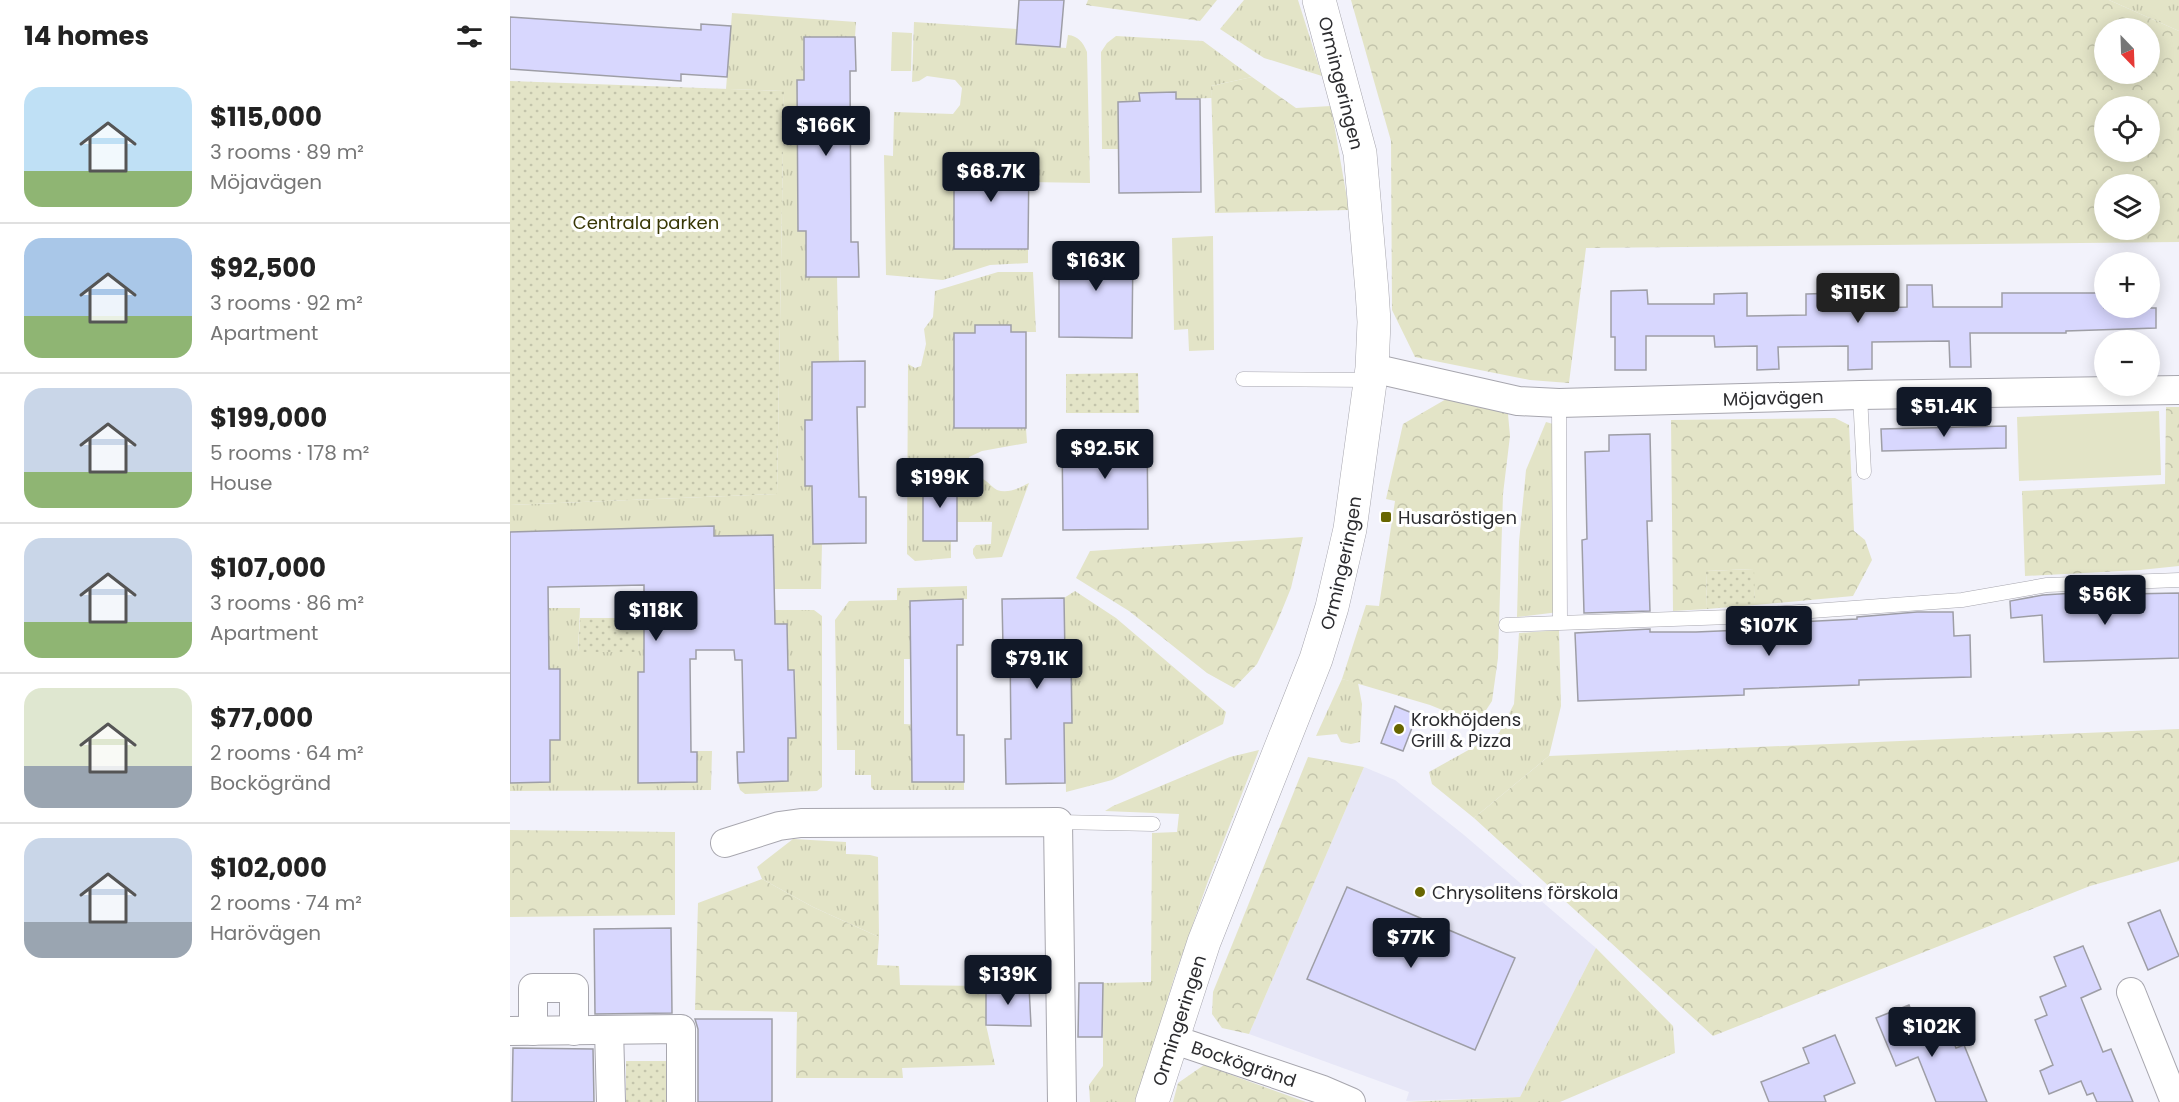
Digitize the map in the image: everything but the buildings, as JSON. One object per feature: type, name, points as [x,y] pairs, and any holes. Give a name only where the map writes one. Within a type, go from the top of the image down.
[{"type":"street","name":"Ormingeringen","points":[[1152,1102],[1204,942],[1317,659],[1350,530],[1371,374],[1374,322],[1360,153],[1319,0]]},
{"type":"street","name":"Möjavägen","points":[[1371,374],[1518,400],[1559,403],[2179,390]]},
{"type":"street","points":[[725,843],[778,826],[801,823],[1058,822],[1057,888],[1062,1102]]},
{"type":"street","points":[[574,1031],[573,988],[533,988],[522,1031],[574,1031],[681,1029],[681,1102]]},
{"type":"street","points":[[2131,992],[2175,1102]]},
{"type":"street","points":[[609,1030],[611,1102]]},
{"type":"street","name":"Bockögränd","points":[[1172,1039],[1323,1090],[1351,1102]]},
{"type":"lane","points":[[1243,379],[1371,374]]},
{"type":"lane","points":[[1860,395],[1864,472]]},
{"type":"lane","points":[[1559,403],[1560,622]]},
{"type":"lane","points":[[1506,625],[1730,617],[1962,600],[2047,585],[2179,580]]},
{"type":"lane","points":[[1058,822],[1153,824]]},
{"type":"shaded area","name":"Chrysolitens förskola","points":[[1364,767],[1395,780],[1464,835],[1596,948],[1520,1097],[1406,1101],[1409,1092],[1249,1034]]},
{"type":"green space","points":[[1088,0],[1217,0],[1200,21],[1086,5]]},
{"type":"green space","points":[[1244,0],[1298,0],[1322,76],[1264,58],[1220,29]]},
{"type":"green space","points":[[1351,0],[2109,0],[2150,18],[2094,18],[2094,84],[2160,84],[2160,23],[2179,31],[2179,242],[1586,248],[1569,383],[1530,380],[1415,357],[1392,310],[1391,141]]},
{"type":"green space","points":[[2109,0],[2179,0],[2179,31],[2160,23],[2160,18],[2150,18]]},
{"type":"green space","points":[[732,13],[856,22],[855,37],[804,37],[804,71],[812,80],[797,80],[798,231],[814,231],[806,241],[806,277],[837,277],[839,361],[812,362],[812,406],[822,420],[805,420],[805,486],[824,486],[812,497],[813,544],[822,543],[821,589],[775,589],[773,535],[725,536],[725,549],[552,531],[510,532],[510,505],[777,494],[784,91],[726,89]]},
{"type":"green space","points":[[914,22],[1017,29],[1016,44],[1066,48],[1068,35],[1082,42],[1087,52],[1090,183],[1029,182],[1028,158],[955,157],[954,249],[1028,249],[1028,263],[990,265],[943,280],[886,275],[884,155],[893,156],[894,112],[953,114],[960,105],[962,88],[955,80],[927,76],[912,82]]},
{"type":"green space","points":[[892,32],[912,33],[911,71],[891,71]]},
{"type":"green space","points":[[1116,36],[1203,41],[1252,77],[1211,86],[1212,98],[1176,99],[1175,92],[1140,93],[1140,101],[1118,102],[1118,149],[1102,149],[1101,52]]},
{"type":"green space","points":[[1252,77],[1296,108],[1331,106],[1349,210],[1215,213],[1211,86]]},
{"type":"green space","name":"Centrala parken","points":[[510,81],[784,91],[777,494],[510,505]]},
{"type":"green space","points":[[1213,236],[1214,350],[1189,351],[1188,329],[1174,330],[1172,238]]},
{"type":"green space","points":[[998,272],[1033,272],[1036,332],[1011,332],[1011,325],[975,325],[975,333],[954,334],[954,428],[1026,428],[1027,443],[982,451],[969,457],[969,467],[972,472],[997,490],[1009,491],[1029,483],[1002,557],[976,559],[973,549],[976,545],[991,544],[992,522],[957,522],[957,478],[924,477],[923,541],[951,541],[951,558],[915,561],[907,554],[908,364],[915,368],[921,366],[926,344],[924,329],[933,317],[935,291]]},
{"type":"green space","points":[[1138,373],[1139,413],[1066,413],[1066,374]]},
{"type":"green space","points":[[1448,398],[1508,414],[1510,436],[1503,494],[1498,658],[1492,701],[1477,724],[1430,705],[1342,679],[1366,605],[1379,606],[1395,501],[1386,499],[1403,424]]},
{"type":"green space","points":[[2166,407],[2179,407],[2179,566],[2025,576],[2022,491],[2165,484]]},
{"type":"green space","points":[[2159,411],[2161,475],[2019,481],[2017,417]]},
{"type":"green space","points":[[1835,418],[1849,425],[1854,531],[1865,540],[1872,560],[1853,596],[1755,605],[1753,569],[1706,571],[1707,609],[1673,611],[1671,420]]},
{"type":"green space","points":[[1546,422],[1560,426],[1559,612],[1517,617],[1519,542],[1526,470]]},
{"type":"green space","points":[[1303,537],[1291,588],[1276,625],[1257,664],[1234,688],[1207,673],[1129,611],[1076,578],[1090,551]]},
{"type":"green space","points":[[1754,569],[1755,605],[1707,609],[1706,571]]},
{"type":"green space","points":[[967,586],[967,599],[911,601],[918,659],[904,659],[904,724],[920,725],[912,740],[912,782],[964,782],[964,790],[874,790],[871,787],[871,775],[855,775],[855,750],[837,750],[835,620],[849,601],[897,600],[897,588]]},
{"type":"green space","points":[[1075,591],[1116,618],[1226,712],[1223,724],[1112,780],[1066,792],[1065,740],[1054,724],[1072,723],[1071,656],[1056,656],[1056,645],[1065,644],[1064,598]]},
{"type":"green space","points":[[510,608],[580,608],[578,652],[634,652],[636,610],[692,609],[644,625],[644,657],[650,672],[638,672],[638,738],[647,783],[696,782],[697,751],[712,751],[711,790],[510,791],[510,783],[550,782],[550,750],[542,740],[560,739],[560,670],[540,669],[549,659],[549,625],[510,625]]},
{"type":"green space","points":[[735,610],[814,610],[822,616],[822,787],[817,791],[745,794],[740,790],[738,783],[788,781],[788,752],[775,738],[796,737],[795,670],[779,670],[788,657],[787,624],[735,625]]},
{"type":"green space","points":[[580,618],[635,618],[635,652],[578,652]]},
{"type":"green space","points":[[1559,630],[1561,706],[1549,756],[1474,818],[1432,784],[1429,772],[1499,733],[1514,704],[1519,633]]},
{"type":"green space","points":[[1342,679],[1358,683],[1362,704],[1360,742],[1351,744],[1341,742],[1337,734],[1316,736]]},
{"type":"green space","points":[[2179,729],[2179,861],[2090,886],[1713,1036],[1474,818],[1549,756]]},
{"type":"green space","points":[[1259,750],[1208,881],[1174,978],[1137,1102],[1090,1102],[1089,1085],[1103,1066],[1103,983],[1151,982],[1152,833],[1177,832],[1179,814],[1105,811],[1230,757]]},
{"type":"green space","points":[[1308,757],[1364,767],[1249,1034],[1222,1028],[1212,1014],[1213,992]]},
{"type":"green space","points":[[510,830],[675,832],[675,915],[510,917]]},
{"type":"green space","points":[[793,839],[846,842],[846,854],[878,857],[879,937],[813,907],[762,879],[757,867]]},
{"type":"green space","points":[[762,879],[813,907],[879,937],[877,965],[899,966],[900,985],[986,986],[986,1025],[995,1065],[902,1068],[903,1078],[796,1078],[797,1012],[695,1010],[698,903]]},
{"type":"green space","points":[[1596,948],[1673,1026],[1675,1053],[1560,1102],[1406,1102],[1520,1097]]},
{"type":"green space","points":[[626,1061],[666,1061],[666,1102],[626,1102]]},
{"type":"green space","points":[[1204,1065],[1306,1102],[1173,1102],[1178,1083]]},
{"type":"place","name":"Husaröstigen","points":[[1386,517]]},
{"type":"place","name":"Krokhöjdens Grill & Pizza","points":[[1399,729]]},
{"type":"place","name":"Chrysolitens förskola","points":[[1420,892]]}]
